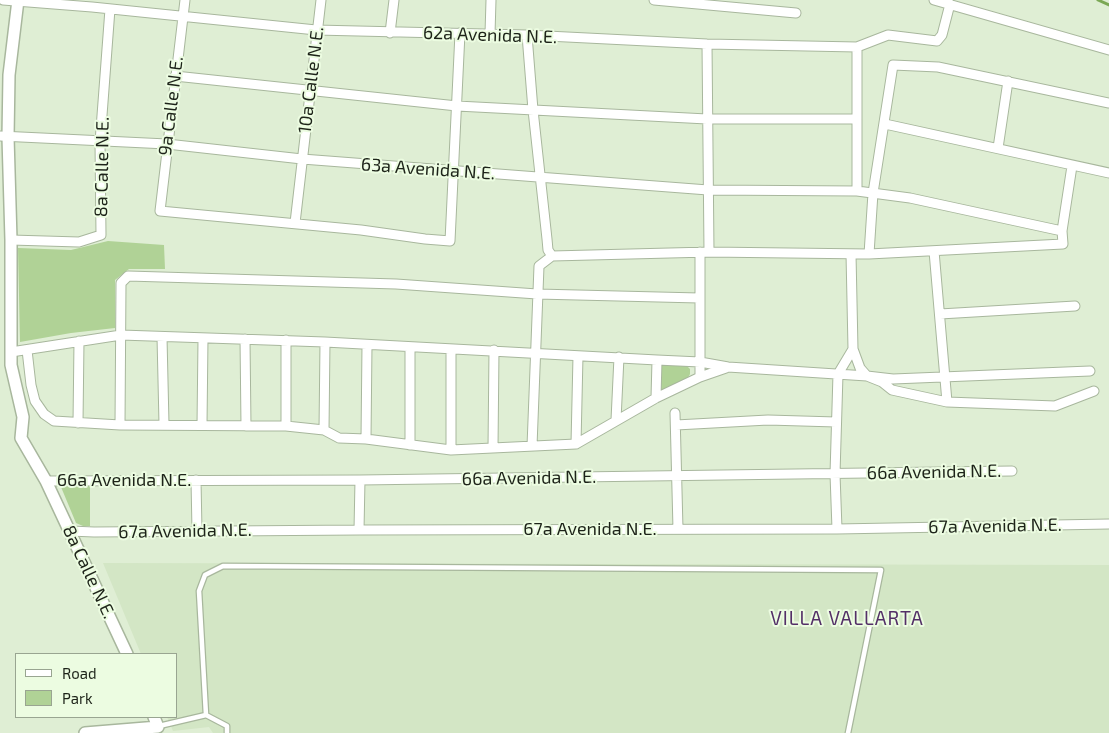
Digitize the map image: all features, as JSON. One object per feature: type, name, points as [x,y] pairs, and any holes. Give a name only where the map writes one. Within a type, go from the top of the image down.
[{"type":"street","name":"62a Avenida N.E.","points":[[2,0],[94,3],[110,9],[316,30],[527,35],[707,44],[857,47],[888,35],[937,41],[942,35],[950,4]]},
{"type":"street","name":"9a Calle N.E.","points":[[184,0],[160,211],[295,223]]},
{"type":"street","name":"10a Calle N.E.","points":[[295,223],[321,0]]},
{"type":"street","points":[[390,32],[394,0]]},
{"type":"street","points":[[490,34],[491,0]]},
{"type":"street","points":[[654,0],[796,12]]},
{"type":"street","points":[[934,0],[1109,50]]},
{"type":"street","points":[[18,1],[4,136],[11,240],[11,352],[121,335],[203,339],[286,340],[700,362],[728,368],[837,381],[867,376],[893,379],[1090,371]]},
{"type":"street","name":"8a Calle N.E.","points":[[11,240],[79,242],[101,235],[100,142],[110,9]]},
{"type":"street","points":[[295,223],[450,241],[460,33]]},
{"type":"street","points":[[527,35],[532,110],[548,250],[552,256]]},
{"type":"street","points":[[700,377],[699,298],[708,190],[707,44]]},
{"type":"street","points":[[857,47],[857,191]]},
{"type":"street","points":[[869,254],[873,193],[893,65],[938,67],[1109,103]]},
{"type":"street","points":[[175,76],[457,106],[707,119],[857,119]]},
{"type":"street","points":[[998,148],[1008,81]]},
{"type":"street","points":[[885,124],[1109,173]]},
{"type":"street","name":"63a Avenida N.E.","points":[[4,136],[167,144],[302,159],[454,172],[708,190],[857,191],[910,198],[1062,231]]},
{"type":"street","points":[[532,446],[539,266],[552,256],[704,252],[869,254],[1063,244],[1062,231],[1072,166]]},
{"type":"street","points":[[934,250],[947,402]]},
{"type":"street","points":[[851,254],[853,349],[860,368],[867,376],[882,382],[892,390],[947,402],[1055,406],[1094,391]]},
{"type":"street","points":[[120,425],[121,283],[128,276],[396,284],[537,294],[699,298]]},
{"type":"street","points":[[940,314],[1075,306]]},
{"type":"street","points":[[162,336],[164,424]]},
{"type":"street","points":[[202,425],[203,339]]},
{"type":"street","points":[[245,339],[246,426]]},
{"type":"street","points":[[286,340],[286,426]]},
{"type":"street","points":[[78,423],[79,341]]},
{"type":"street","points":[[324,430],[325,342]]},
{"type":"street","points":[[366,439],[367,345]]},
{"type":"street","points":[[410,347],[410,446]]},
{"type":"street","points":[[451,349],[451,450]]},
{"type":"street","points":[[837,528],[835,474],[837,381],[853,349]]},
{"type":"street","points":[[27,350],[35,401],[44,414],[54,421],[120,425],[286,426],[324,430],[339,438],[366,439],[451,450],[576,444],[656,398],[700,377],[728,368]]},
{"type":"street","points":[[492,448],[494,350]]},
{"type":"street","name":"8a Calle N.E.","points":[[11,352],[11,365],[23,417],[22,438],[46,481],[126,653]]},
{"type":"street","points":[[576,444],[578,356]]},
{"type":"street","points":[[616,420],[619,358]]},
{"type":"street","points":[[656,398],[658,360]]},
{"type":"street","points":[[675,413],[678,529]]},
{"type":"street","points":[[676,425],[768,420],[836,422]]},
{"type":"street","name":"66a Avenida N.E.","points":[[46,481],[360,480],[1012,472]]},
{"type":"street","points":[[196,480],[197,531]]},
{"type":"street","points":[[359,530],[360,480]]},
{"type":"street","name":"67a Avenida N.E.","points":[[70,531],[837,528],[1109,524]]},
{"type":"street","points":[[85,733],[157,726]]},
{"type":"lane","points":[[206,715],[199,591],[205,575],[223,566],[882,570],[848,733]]},
{"type":"lane","points":[[157,726],[206,715],[227,726],[227,733]]},
{"type":"shaded area","points":[[103,563],[1109,565],[1109,733],[213,733],[209,727],[173,731],[167,718],[178,718],[178,653],[141,653]]},
{"type":"green space","points":[[108,241],[164,245],[165,269],[129,269],[115,280],[115,328],[20,342],[18,248],[71,250]]},
{"type":"green space","points":[[662,365],[687,366],[690,369],[690,374],[688,378],[661,391]]},
{"type":"green space","points":[[65,484],[90,484],[90,526],[76,523],[61,487]]},
{"type":"waterway","points":[[1098,0],[1109,5]]},
{"type":"district","name":"VILLA VALLARTA","points":[[847,619]]}]
